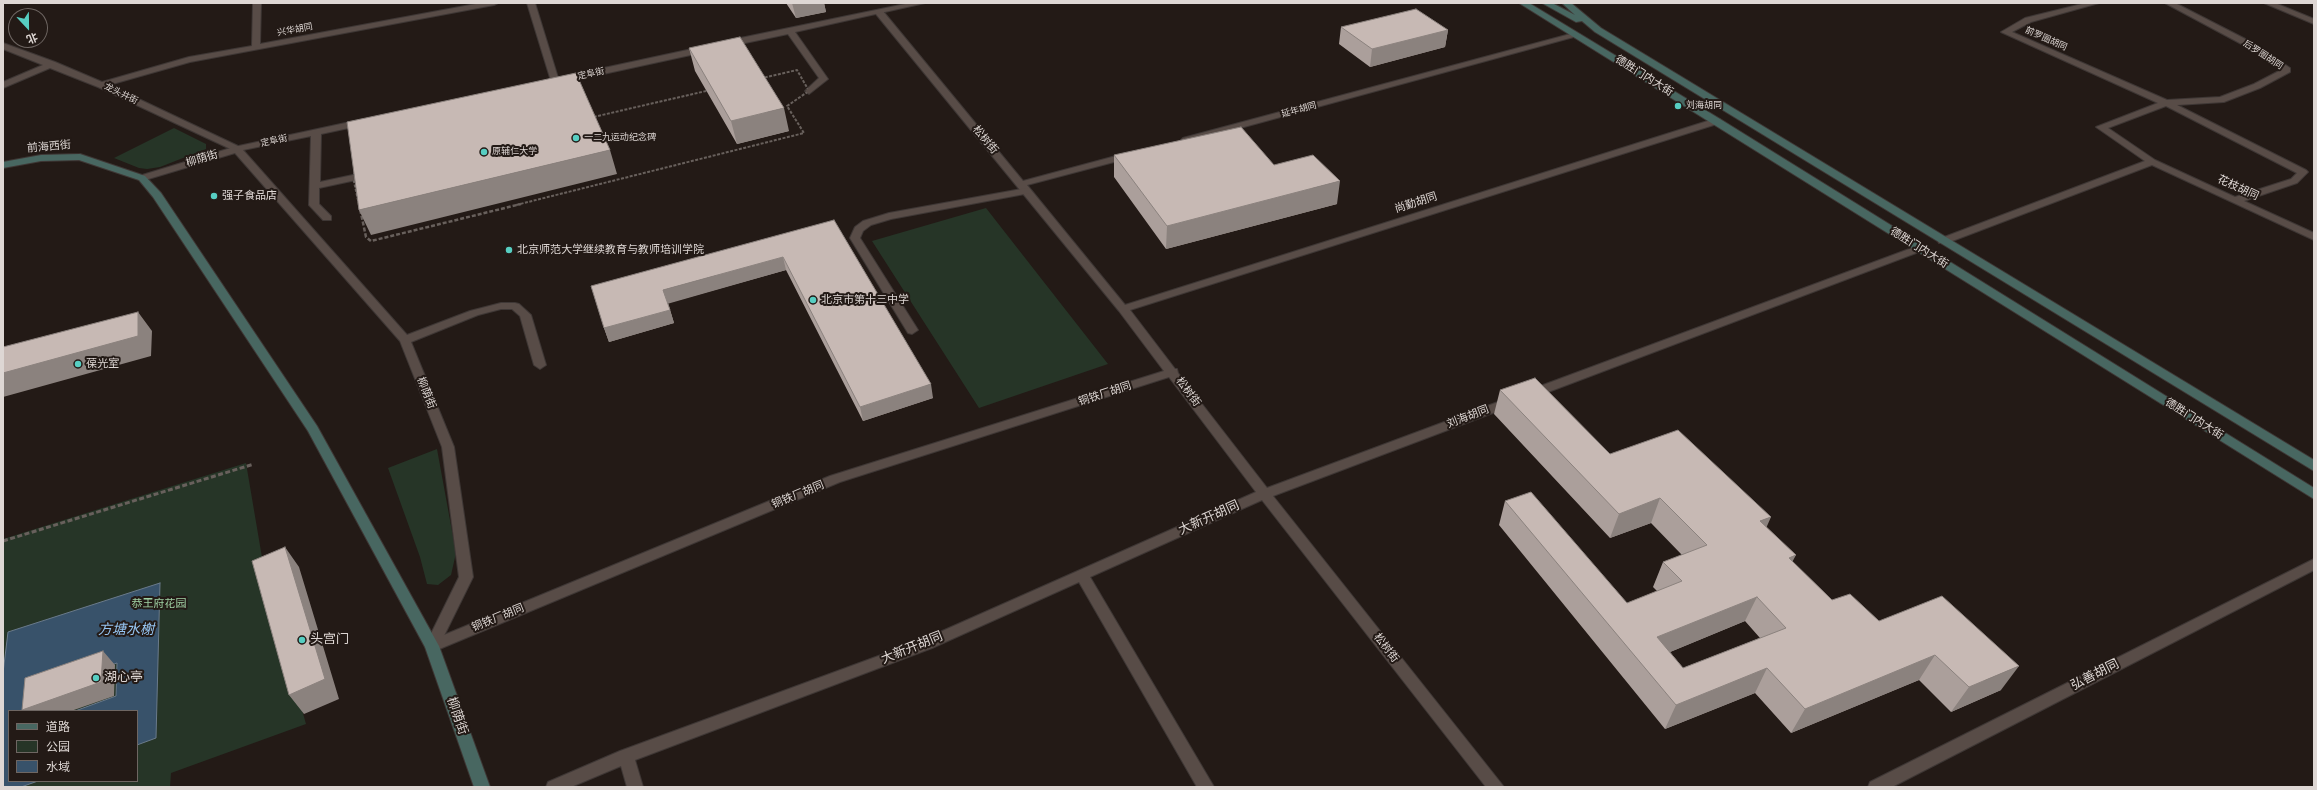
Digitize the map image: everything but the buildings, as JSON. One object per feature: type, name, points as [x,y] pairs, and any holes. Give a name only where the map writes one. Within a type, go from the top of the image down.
[{"type":"main road","name":"德胜门内大街","points":[[1523,3],[1717,121],[2314,494]]},
{"type":"main road","name":"德胜门内大街","points":[[1546,3],[1598,30],[2314,466]]},
{"type":"main road","name":"德胜门内大街","points":[[1566,3],[1598,30]]},
{"type":"main road","name":"前海西街","points":[[3,165],[41,158],[80,157],[142,178]]},
{"type":"main road","name":"柳荫街","points":[[142,178],[157,195],[313,429],[432,646],[482,787]]},
{"type":"main road","points":[[1920,248],[1943,241]]},
{"type":"street","points":[[256,47],[257,3]]},
{"type":"street","name":"兴华胡同","points":[[101,84],[189,60],[494,3]]},
{"type":"street","name":"定阜街","points":[[531,3],[551,82],[790,31],[876,7],[921,3]]},
{"type":"street","name":"前罗圈胡同","points":[[2095,3],[2028,20],[2004,32],[2166,103]]},
{"type":"street","name":"后罗圈胡同","points":[[2166,103],[2221,100],[2257,86],[2287,70],[2252,46],[2168,3]]},
{"type":"street","points":[[2268,3],[2314,22]]},
{"type":"street","name":"松树街","points":[[876,7],[1123,309],[1173,372],[1264,494],[1496,787]]},
{"type":"street","points":[[790,31],[824,79],[809,90]]},
{"type":"street","name":"延年胡同","points":[[1176,143],[1577,35]]},
{"type":"street","name":"龙头井街","points":[[3,46],[101,84],[237,149]]},
{"type":"street","points":[[3,85],[52,64]]},
{"type":"street","points":[[2166,103],[2303,172],[2294,181],[2236,200]]},
{"type":"street","name":"花枝胡同","points":[[2166,103],[2101,126],[2152,162],[2314,236]]},
{"type":"street","name":"定阜街","points":[[237,149],[370,121]]},
{"type":"street","name":"尚勤胡同","points":[[1123,309],[1717,121]]},
{"type":"street","points":[[316,132],[314,205],[327,218]]},
{"type":"street","name":"柳荫街","points":[[142,178],[237,149],[405,340],[448,447],[466,577],[432,646]]},
{"type":"street","points":[[912,330],[856,238],[859,229],[867,222],[889,216],[1024,188],[1137,153]]},
{"type":"street","points":[[1943,241],[2152,162]]},
{"type":"street","points":[[315,186],[353,178]]},
{"type":"street","name":"刘海胡同","points":[[1264,494],[1920,248]]},
{"type":"street","points":[[405,340],[474,312],[501,306],[515,306],[525,315],[540,365]]},
{"type":"street","name":"铜铁厂胡同","points":[[432,646],[835,479],[1173,372]]},
{"type":"street","name":"大新开胡同","points":[[554,787],[626,756],[927,644],[1081,574],[1264,494]]},
{"type":"street","name":"弘善胡同","points":[[1876,787],[2314,564]]},
{"type":"street","points":[[1081,574],[1206,787]]},
{"type":"street","points":[[626,756],[635,787]]},
{"type":"path","points":[[797,70],[809,90],[787,106],[804,133],[371,241],[366,237],[353,178],[355,172],[571,122],[797,70]]},
{"type":"path","points":[[568,115],[571,122]]},
{"type":"path","points":[[3,541],[254,464]]},
{"type":"green space","points":[[174,128],[206,144],[206,149],[160,167],[147,169],[139,168],[114,158]]},
{"type":"green space","points":[[986,208],[1108,364],[979,408],[872,241]]},
{"type":"green space","points":[[437,449],[456,553],[451,575],[438,585],[427,584],[420,557],[388,468]]},
{"type":"green space","name":"恭王府花园","points":[[246,463],[266,581],[306,724],[171,773],[170,787],[3,787],[3,539]]},
{"type":"water","name":"方塘水榭","points":[[160,583],[156,738],[138,745],[138,710],[78,710],[116,696],[117,663],[37,691],[35,710],[8,710],[8,782],[35,782],[21,787],[3,787],[3,673],[8,632]]},
{"type":"place","name":"刘海胡同","points":[[1678,106]]},
{"type":"place","name":"一二九运动纪念碑","points":[[576,138]]},
{"type":"place","name":"原辅仁大学","points":[[484,152]]},
{"type":"place","name":"强子食品店","points":[[214,196]]},
{"type":"place","name":"北京师范大学继续教育与教师培训学院","points":[[509,250]]},
{"type":"place","name":"北京市第十三中学","points":[[813,300]]},
{"type":"place","name":"葆光室","points":[[78,364]]},
{"type":"place","name":"头宫门","points":[[302,640]]},
{"type":"place","name":"湖心亭","points":[[96,678]]}]
